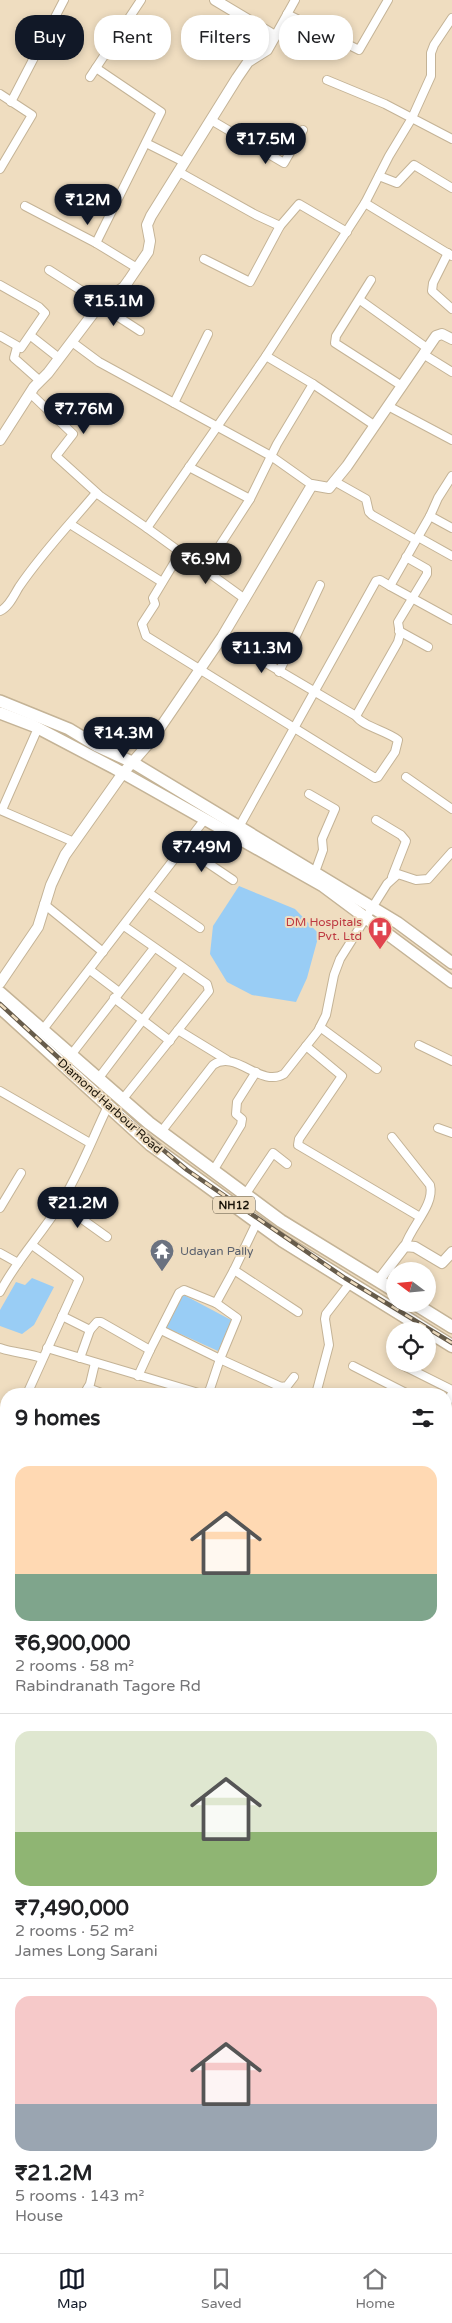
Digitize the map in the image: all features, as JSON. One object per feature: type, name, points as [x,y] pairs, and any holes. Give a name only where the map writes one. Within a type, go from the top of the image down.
[{"type":"highway","name":"Diamond Harbour Road","points":[[0,993],[108,1106],[151,1144],[283,1241],[452,1346]]},
{"type":"highway","name":"Diamond Harbour Road","points":[[0,1007],[71,1055],[147,1121],[281,1221],[386,1285]]},
{"type":"highway","points":[[137,1132],[147,1121]]},
{"type":"highway","points":[[412,1321],[415,1312]]},
{"type":"highway","points":[[427,1312],[452,1327]]},
{"type":"main road","points":[[0,701],[69,729],[97,746],[132,762],[208,815],[323,886],[452,982]]},
{"type":"main road","points":[[0,713],[38,728],[208,815],[239,827],[398,923],[452,963]]},
{"type":"street","points":[[11,102],[64,0]]},
{"type":"street","points":[[90,77],[141,0]]},
{"type":"street","points":[[214,0],[275,36]]},
{"type":"street","points":[[0,440],[30,393],[101,304],[124,287],[148,252],[150,242],[148,225],[151,216],[248,62],[267,50],[295,0]]},
{"type":"street","points":[[288,14],[359,50],[388,0]]},
{"type":"street","points":[[147,528],[216,425],[266,356],[365,203],[412,118],[431,76],[431,53],[434,45],[452,18]]},
{"type":"street","points":[[96,68],[161,112],[96,243]]},
{"type":"street","points":[[327,80],[363,94],[452,139]]},
{"type":"street","points":[[0,94],[32,115],[0,169]]},
{"type":"street","points":[[211,120],[284,163],[303,130]]},
{"type":"street","points":[[146,143],[256,215],[280,226]]},
{"type":"street","points":[[379,176],[397,183],[414,165],[452,188]]},
{"type":"street","points":[[365,203],[450,255],[433,283],[432,291],[452,310]]},
{"type":"street","points":[[204,259],[250,282],[280,226],[299,204],[347,232]]},
{"type":"street","points":[[25,206],[96,243],[137,268]]},
{"type":"street","points":[[49,270],[140,331]]},
{"type":"street","points":[[371,280],[336,336],[335,344],[402,386]]},
{"type":"street","points":[[0,285],[43,310],[44,317],[21,348],[0,336]]},
{"type":"street","points":[[360,300],[452,372]]},
{"type":"street","points":[[174,403],[208,334]]},
{"type":"street","points":[[72,342],[99,362],[271,456],[312,485],[329,488],[436,336],[442,334],[452,339]]},
{"type":"street","points":[[31,336],[59,358]]},
{"type":"street","points":[[17,347],[14,358],[40,381]]},
{"type":"street","points":[[266,356],[313,384],[374,425]]},
{"type":"street","points":[[215,553],[250,499],[271,456],[313,384]]},
{"type":"street","points":[[30,393],[73,434],[56,456],[98,494],[245,599]]},
{"type":"street","points":[[388,406],[452,440]]},
{"type":"street","points":[[189,467],[250,499]]},
{"type":"street","points":[[390,586],[452,476]]},
{"type":"street","points":[[334,481],[366,499],[368,512],[372,515],[452,556]]},
{"type":"street","points":[[0,983],[38,927],[56,871],[74,842],[123,773],[151,741],[222,637],[312,485]]},
{"type":"street","points":[[0,611],[4,609],[41,555],[96,493],[98,494]]},
{"type":"street","points":[[430,516],[452,528]]},
{"type":"street","points":[[70,524],[162,582]]},
{"type":"street","points":[[180,553],[153,598],[155,604],[142,624],[146,636],[200,668],[371,777],[378,777],[395,752],[398,740],[392,735],[361,721],[356,716],[222,637]]},
{"type":"street","points":[[356,716],[398,642],[398,622],[427,572],[406,557]]},
{"type":"street","points":[[239,827],[376,581],[380,580],[452,620]]},
{"type":"street","points":[[279,672],[320,585]]},
{"type":"street","points":[[399,631],[428,647]]},
{"type":"street","points":[[38,728],[1,810],[74,842]]},
{"type":"street","points":[[406,777],[452,809]]},
{"type":"street","points":[[309,794],[335,809],[322,839],[323,850],[315,872]]},
{"type":"street","points":[[39,1034],[208,815]]},
{"type":"street","points":[[178,1030],[228,1060],[256,1072],[279,1077],[284,1074],[320,1027],[326,1015],[334,975],[340,959],[392,878],[406,841],[401,835],[376,820]]},
{"type":"street","points":[[184,847],[233,880]]},
{"type":"street","points":[[392,878],[398,874],[416,880],[428,879],[452,852]]},
{"type":"street","points":[[149,893],[200,928]]},
{"type":"street","points":[[44,904],[103,952]]},
{"type":"street","points":[[122,1100],[209,991],[207,984],[124,926]]},
{"type":"street","points":[[71,1055],[154,948]]},
{"type":"street","points":[[98,1079],[182,968]]},
{"type":"street","points":[[90,970],[142,1020],[170,1041]]},
{"type":"street","points":[[320,1027],[377,1069]]},
{"type":"street","points":[[419,1045],[452,1061]]},
{"type":"street","points":[[306,1046],[342,1076],[299,1139],[298,1145],[420,1217]]},
{"type":"street","points":[[162,1132],[213,1065],[220,1060],[228,1060]]},
{"type":"street","points":[[213,1171],[242,1125],[242,1120],[236,1114],[236,1107],[256,1072]]},
{"type":"street","points":[[0,1091],[90,1143]]},
{"type":"street","points":[[0,1292],[18,1263],[61,1204],[80,1168],[108,1106]]},
{"type":"street","points":[[438,1128],[452,1132]]},
{"type":"street","points":[[379,1280],[404,1246],[432,1192],[430,1184],[392,1138]]},
{"type":"street","points":[[245,1195],[273,1153],[287,1164]]},
{"type":"street","points":[[0,1208],[20,1173]]},
{"type":"street","points":[[61,1204],[107,1237]]},
{"type":"street","points":[[216,1303],[257,1222]]},
{"type":"street","points":[[29,1388],[79,1279],[32,1245]]},
{"type":"street","points":[[404,1246],[414,1247],[442,1263],[452,1252]]},
{"type":"street","points":[[0,1253],[18,1263]]},
{"type":"street","points":[[234,1270],[298,1312]]},
{"type":"street","points":[[318,1388],[330,1345],[325,1319],[326,1314],[350,1283]]},
{"type":"street","points":[[138,1376],[179,1293],[184,1290],[216,1303],[237,1318],[210,1388]]},
{"type":"street","points":[[62,1316],[90,1330]]},
{"type":"street","points":[[80,1358],[90,1330],[97,1322],[101,1322],[150,1350]]},
{"type":"street","points":[[161,1330],[281,1387],[287,1386],[294,1377]]},
{"type":"street","points":[[0,1348],[42,1358]]},
{"type":"street","points":[[47,1348],[181,1388]]},
{"type":"street","points":[[87,1388],[96,1363]]},
{"type":"street","points":[[353,1366],[396,1388]]},
{"type":"street","points":[[415,1372],[445,1388]]},
{"type":"water","points":[[239,886],[295,909],[319,934],[307,978],[296,1002],[252,995],[227,982],[210,954],[213,926]]},
{"type":"water","points":[[32,1278],[54,1287],[34,1325],[22,1334],[0,1326],[0,1310],[16,1282],[25,1285]]},
{"type":"water","points":[[182,1294],[233,1321],[218,1351],[165,1327]]},
{"type":"railway","points":[[0,1004],[110,1105],[187,1170],[345,1278],[452,1343]]},
{"type":"place","name":"DM Hospitals Pvt. Ltd","points":[[380,950]]},
{"type":"place","name":"Udayan Pally","points":[[162,1272]]}]
